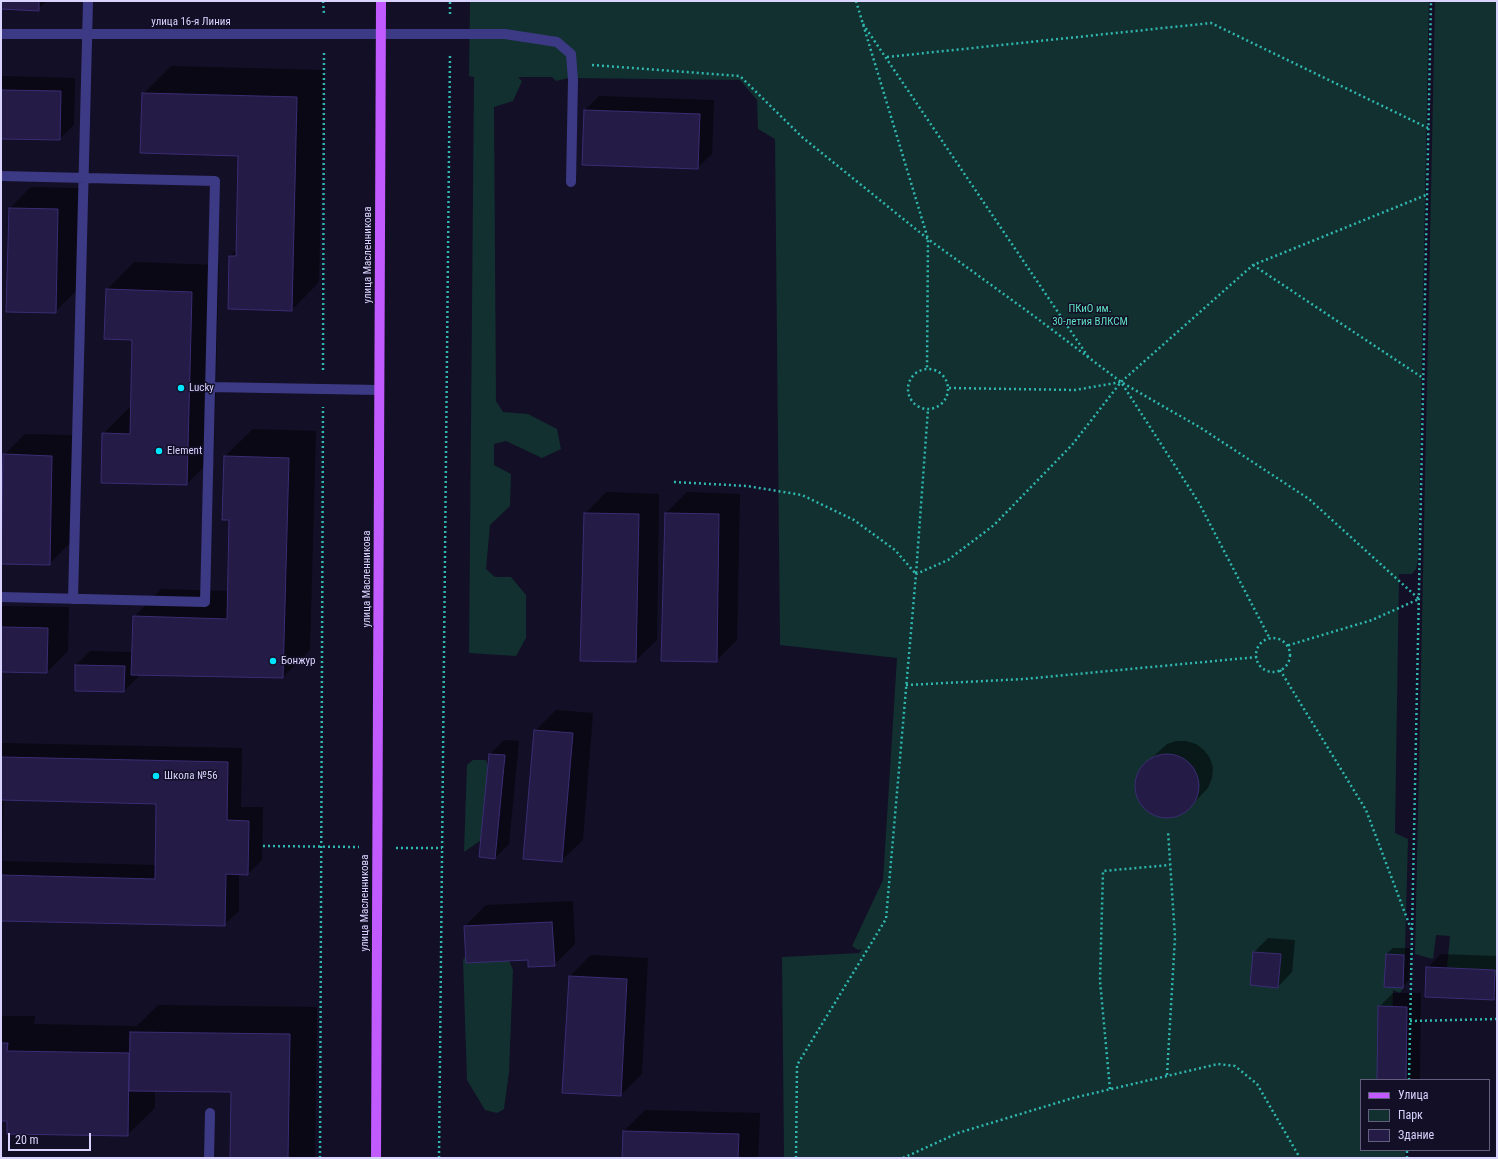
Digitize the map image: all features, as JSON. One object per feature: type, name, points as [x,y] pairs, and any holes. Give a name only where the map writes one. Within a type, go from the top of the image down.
[{"type":"main road","name":"улица Масленникова","points":[[376,1158],[381,1]]},
{"type":"street","points":[[73,599],[88,1]]},
{"type":"street","name":"улица 16-я Линия","points":[[1,34],[505,34],[557,42],[571,54],[571,63]]},
{"type":"street","points":[[571,63],[573,80],[571,182]]},
{"type":"street","points":[[1,176],[215,181],[205,602],[1,597]]},
{"type":"street","points":[[210,387],[379,390]]},
{"type":"street","points":[[209,1158],[210,1113]]},
{"type":"path","points":[[320,1158],[324,1]]},
{"type":"path","points":[[439,1158],[450,1]]},
{"type":"path","points":[[856,1],[928,239],[927,369]]},
{"type":"path","points":[[1409,1079],[1431,1]]},
{"type":"path","points":[[887,58],[1211,22],[1428,128]]},
{"type":"path","points":[[863,24],[1090,360]]},
{"type":"path","points":[[571,63],[740,76],[802,137],[928,239],[1038,318],[1090,360],[1121,382],[1201,428],[1309,499],[1419,600]]},
{"type":"path","points":[[916,574],[948,560],[994,524],[1072,445],[1121,382],[1252,265],[1426,195]]},
{"type":"path","points":[[1252,265],[1423,378]]},
{"type":"path","points":[[927,369],[940,372],[947,379],[949,388],[947,397],[942,404],[934,409],[928,409],[916,405],[910,399],[908,390],[910,381],[915,374],[927,369]]},
{"type":"path","points":[[949,388],[1075,390],[1121,382]]},
{"type":"path","points":[[1121,382],[1198,503],[1270,639]]},
{"type":"path","points":[[796,1158],[797,1065],[886,918],[916,574],[928,409]]},
{"type":"path","points":[[674,482],[747,486],[802,494],[854,520],[895,550],[916,574]]},
{"type":"path","points":[[1286,646],[1372,620],[1419,600]]},
{"type":"path","points":[[1270,639],[1278,639],[1286,646],[1290,656],[1288,664],[1280,670],[1268,672],[1262,668],[1257,657],[1258,647],[1263,642],[1270,639]]},
{"type":"path","points":[[906,685],[1024,679],[1257,657]]},
{"type":"path","points":[[1280,670],[1366,810],[1412,931]]},
{"type":"path","points":[[1168,831],[1175,937],[1168,1076]]},
{"type":"path","points":[[263,846],[442,848]]},
{"type":"path","points":[[1110,1089],[1100,981],[1103,872],[1170,866]]},
{"type":"path","points":[[1410,1021],[1497,1019]]},
{"type":"path","points":[[903,1158],[958,1133],[1073,1098],[1218,1064],[1235,1066],[1257,1084],[1300,1158]]},
{"type":"green space","name":"ПКиО им. 30-летия ВЛКСМ","points":[[470,1],[1429,1],[1418,560],[1416,569],[1412,574],[1399,574],[1395,833],[1408,839],[1404,987],[1400,993],[1393,990],[1391,1079],[1360,1079],[1360,1151],[1405,1151],[1405,1158],[784,1158],[782,957],[859,953],[862,949],[858,950],[852,946],[883,880],[897,658],[780,645],[775,139],[758,129],[757,100],[740,80],[568,78],[556,81],[552,77],[518,77],[522,81],[513,101],[494,107],[496,401],[503,412],[528,414],[557,429],[561,449],[542,458],[506,441],[494,444],[494,465],[511,474],[510,506],[490,525],[486,569],[495,577],[511,577],[526,595],[526,638],[516,656],[469,653],[474,77],[469,76]]},
{"type":"green space","points":[[1435,1],[1497,1],[1497,973],[1496,976],[1485,980],[1456,975],[1447,967],[1450,936],[1436,935],[1433,959],[1415,954]]},
{"type":"green space","points":[[473,760],[486,760],[491,777],[487,836],[464,852],[467,765]]},
{"type":"green space","points":[[470,950],[505,951],[513,970],[509,1072],[504,1109],[497,1113],[485,1110],[467,1080],[463,960]]},
{"type":"building","points":[[1,1],[39,1],[39,11],[1,9]]},
{"type":"building","points":[[1,90],[61,91],[60,140],[1,139]]},
{"type":"building","points":[[142,93],[297,97],[292,311],[228,309],[229,256],[236,256],[238,156],[140,153]]},
{"type":"building","points":[[584,110],[700,114],[698,169],[582,165]]},
{"type":"building","points":[[9,208],[58,209],[56,313],[6,312]]},
{"type":"building","points":[[106,289],[192,292],[187,485],[101,483],[102,433],[130,434],[132,340],[104,339]]},
{"type":"building","points":[[3,454],[52,456],[50,565],[1,564]]},
{"type":"building","points":[[224,456],[289,458],[283,678],[131,675],[133,616],[227,619],[229,520],[222,520]]},
{"type":"building","points":[[584,513],[639,514],[636,662],[580,661]]},
{"type":"building","points":[[665,513],[719,514],[717,662],[661,661]]},
{"type":"building","points":[[1,627],[48,628],[47,673],[1,672]]},
{"type":"building","points":[[75,665],[125,666],[124,692],[75,691]]},
{"type":"building","points":[[534,730],[573,733],[562,862],[523,859]]},
{"type":"building","points":[[489,754],[505,755],[495,859],[479,857]]},
{"type":"building","points":[[1167,754],[1179,757],[1190,763],[1196,774],[1199,786],[1196,798],[1190,809],[1179,815],[1167,818],[1155,815],[1144,809],[1138,798],[1135,786],[1138,774],[1144,763],[1155,757]]},
{"type":"building","points":[[1,757],[228,762],[227,820],[249,821],[248,875],[226,874],[225,926],[1,921],[1,875],[155,879],[156,804],[1,800]]},
{"type":"building","points":[[552,922],[555,966],[528,967],[528,960],[466,963],[464,926]]},
{"type":"building","points":[[1253,952],[1281,954],[1278,988],[1250,985]]},
{"type":"building","points":[[1386,954],[1404,955],[1403,988],[1384,987]]},
{"type":"building","points":[[1426,967],[1495,970],[1494,1000],[1425,997]]},
{"type":"building","points":[[569,976],[627,979],[621,1096],[562,1093]]},
{"type":"building","points":[[1378,1006],[1407,1007],[1406,1079],[1377,1079]]},
{"type":"building","points":[[130,1032],[290,1034],[288,1158],[230,1158],[231,1092],[129,1091]]},
{"type":"building","points":[[1,1043],[8,1043],[7,1051],[129,1053],[128,1136],[7,1134],[7,1121],[1,1121]]},
{"type":"building","points":[[623,1131],[739,1134],[738,1158],[622,1158]]},
{"type":"place","name":"Lucky","points":[[181,388]]},
{"type":"place","name":"Element","points":[[159,451]]},
{"type":"place","name":"Бонжур","points":[[273,661]]},
{"type":"place","name":"Школа №56","points":[[156,776]]}]
